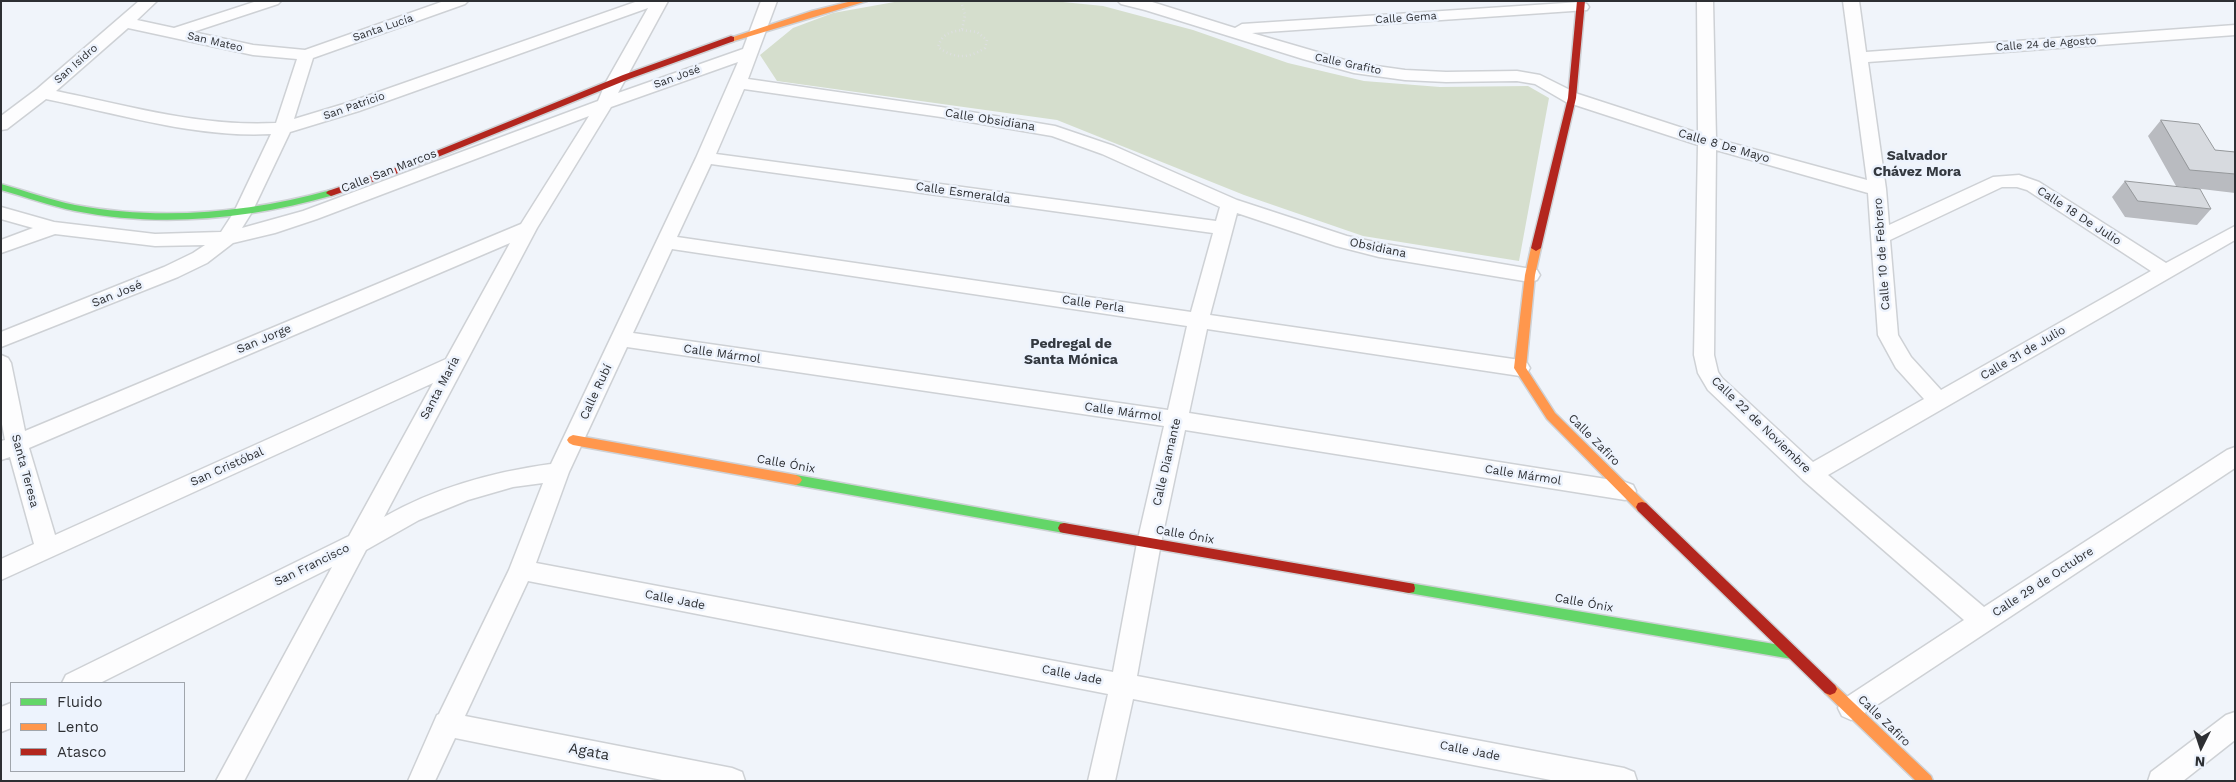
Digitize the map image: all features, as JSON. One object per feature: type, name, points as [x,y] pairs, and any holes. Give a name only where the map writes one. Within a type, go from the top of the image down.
[{"type":"street","name":"San Isidro","points":[[1,125],[43,93],[149,1]]},
{"type":"street","points":[[175,33],[273,1]]},
{"type":"street","name":"Santa Lucía","points":[[306,55],[460,1]]},
{"type":"street","name":"San Patricio","points":[[43,93],[199,126],[244,130],[283,128],[353,107],[654,1]]},
{"type":"street","name":"Santa María","points":[[229,781],[360,542],[528,228],[605,104],[614,82],[660,1]]},
{"type":"street","name":"Calle Rubí","points":[[421,781],[446,724],[521,570],[558,472],[705,158],[738,83],[769,1]]},
{"type":"street","name":"Calle San Marcos","points":[[1,187],[59,204],[135,216],[187,218],[243,212],[345,189],[614,82],[760,28],[863,1]]},
{"type":"street","name":"Calle Grafito","points":[[1126,1],[1232,30],[1309,56],[1354,68],[1438,77],[1530,78],[1550,84],[1572,98]]},
{"type":"street","name":"Calle 22 de Noviembre","points":[[1705,1],[1707,142],[1704,355],[1708,373],[1715,384],[1811,474],[1983,621]]},
{"type":"street","name":"Calle 10 de Febrero","points":[[1851,1],[1877,189],[1888,335],[1894,350],[1904,365],[1939,400]]},
{"type":"street","points":[[1520,368],[1530,275],[1572,98],[1581,4]]},
{"type":"street","name":"Calle Gema","points":[[1232,30],[1581,4]]},
{"type":"street","name":"San Mateo","points":[[124,22],[253,50],[306,55]]},
{"type":"street","name":"Calle 24 de Agosto","points":[[1858,58],[2235,30]]},
{"type":"street","name":"San José","points":[[605,104],[750,52]]},
{"type":"street","points":[[227,238],[243,212],[283,128],[306,55]]},
{"type":"street","name":"Calle Obsidiana","points":[[738,83],[1055,131],[1108,150],[1230,204]]},
{"type":"street","name":"Calle 8 De Mayo","points":[[1572,98],[1707,142],[1877,189]]},
{"type":"street","name":"Calle San Marcos","points":[[1,214],[54,228],[155,240],[227,238],[268,229],[310,216],[605,104]]},
{"type":"street","name":"Calle Esmeralda","points":[[705,158],[1222,228]]},
{"type":"street","name":"Calle 18 De Julio","points":[[1880,237],[1999,181],[2019,181],[2033,186],[2164,271]]},
{"type":"street","name":"Calle Diamante","points":[[1101,781],[1149,542],[1199,319],[1230,204]]},
{"type":"street","name":"Obsidiana","points":[[1230,204],[1343,241],[1379,250],[1530,275]]},
{"type":"street","points":[[1,247],[54,228]]},
{"type":"street","name":"San Jorge","points":[[9,447],[528,228]]},
{"type":"street","name":"Calle 31 de Julio","points":[[1811,474],[2235,232]]},
{"type":"street","name":"San José","points":[[1,340],[172,272],[200,258],[227,238]]},
{"type":"street","name":"Calle Perla","points":[[667,242],[1199,319],[1520,368]]},
{"type":"street","name":"Calle Mármol","points":[[621,339],[1177,420],[1625,491]]},
{"type":"street","name":"Santa Teresa","points":[[1,363],[9,447],[47,549]]},
{"type":"street","name":"San Cristóbal","points":[[1,570],[453,365]]},
{"type":"street","name":"Calle Zafiro","points":[[1520,368],[1551,416],[1625,491],[1926,781]]},
{"type":"street","name":"Calle Ónix","points":[[573,440],[1792,653]]},
{"type":"street","name":"Calle 29 de Octubre","points":[[1851,708],[2235,456]]},
{"type":"street","name":"San Francisco","points":[[77,682],[360,542],[411,513],[463,492],[512,478],[558,472]]},
{"type":"street","name":"Calle Jade","points":[[521,570],[1624,781]]},
{"type":"street","name":"Agata","points":[[446,724],[732,781]]},
{"type":"street","points":[[2161,781],[2235,724]]},
{"type":"path","points":[[961,1],[965,15],[962,30]]},
{"type":"path","points":[[962,30],[977,32],[987,40],[985,48],[978,53],[962,58],[947,54],[938,47],[941,37],[946,32],[962,30]]},
{"type":"green space","points":[[900,1],[1053,1],[1103,6],[1193,30],[1288,63],[1364,81],[1440,87],[1528,86],[1549,98],[1519,261],[1363,236],[1244,195],[1057,120],[777,81],[760,55],[793,28],[833,13]]},
{"type":"building","points":[[2161,120],[2199,124],[2215,150],[2235,152],[2235,174],[2190,170]]},
{"type":"building","points":[[2125,181],[2200,189],[2211,209],[2138,201]]},
{"type":"traffic: fast","points":[[1,187],[75,208],[107,213],[171,217],[236,213],[300,202],[331,193]]},
{"type":"traffic: fast","points":[[796,480],[1064,528]]},
{"type":"traffic: fast","points":[[1409,588],[1792,653]]},
{"type":"traffic: slow","points":[[731,39],[815,13],[863,1]]},
{"type":"traffic: slow","points":[[1536,248],[1530,275],[1520,368],[1551,416],[1642,507]]},
{"type":"traffic: slow","points":[[573,440],[796,480]]},
{"type":"traffic: slow","points":[[1830,689],[1926,781]]},
{"type":"traffic: jam","points":[[1536,248],[1572,98],[1581,1]]},
{"type":"traffic: jam","points":[[331,193],[398,170],[626,77],[731,39]]},
{"type":"traffic: jam","points":[[1642,507],[1830,689]]},
{"type":"traffic: jam","points":[[1064,528],[1409,588]]},
{"type":"district","name":"Salvador Chávez Mora","points":[[1917,164]]},
{"type":"district","name":"Pedregal de Santa Mónica","points":[[1071,352]]}]
